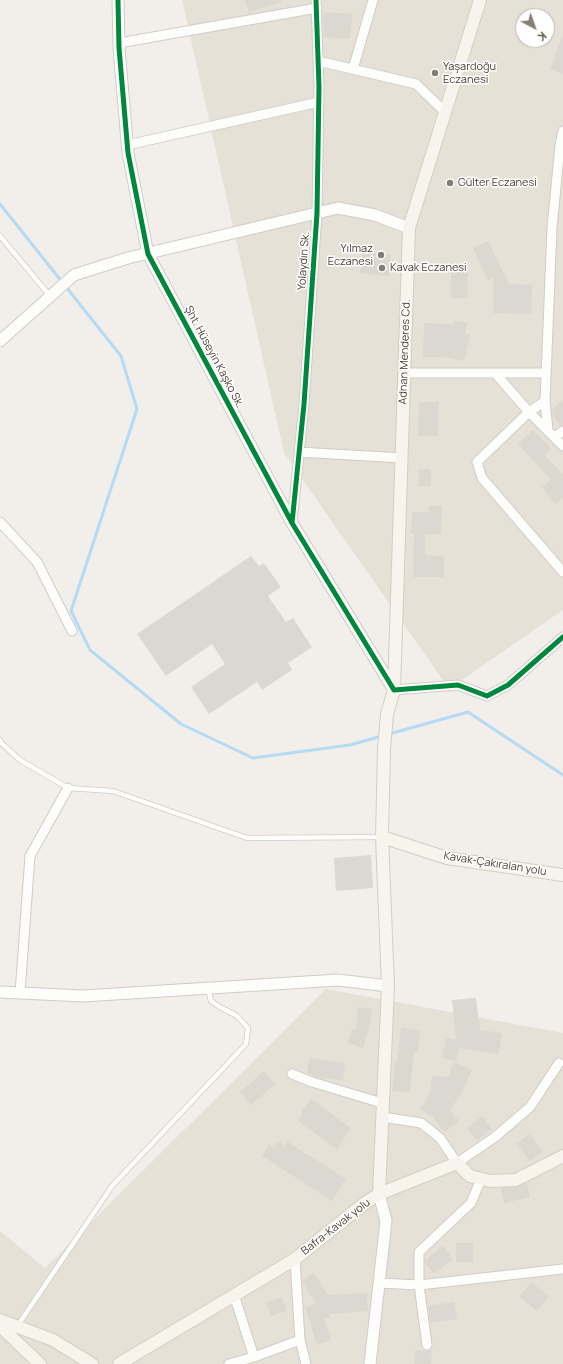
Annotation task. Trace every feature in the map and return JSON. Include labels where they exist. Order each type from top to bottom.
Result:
[{"type":"main road","name":"Adnan Menderes Cd.","points":[[379,1194],[388,986],[382,837],[384,749],[387,714],[394,690],[409,228],[480,0]]},
{"type":"main road","name":"Kavak-Çakıralan yolu","points":[[382,837],[447,858],[563,875]]},
{"type":"main road","points":[[456,1163],[470,1176],[490,1181],[516,1180],[563,1156]]},
{"type":"main road","name":"Bafra-Kavak yolu","points":[[118,1364],[295,1259],[365,1203],[379,1194],[456,1163]]},
{"type":"main road","points":[[0,1320],[54,1340],[92,1364]]},
{"type":"main road","points":[[0,1326],[33,1362]]},
{"type":"street","name":"Şht. Hüseyin Kaşko Sk.","points":[[118,0],[119,43],[127,145],[148,254],[292,523],[394,690]]},
{"type":"street","points":[[353,69],[373,0]]},
{"type":"street","points":[[119,43],[317,4]]},
{"type":"street","name":"Yolaydın Sk.","points":[[292,523],[304,404],[317,213],[319,102],[317,4]]},
{"type":"street","points":[[318,61],[416,84],[445,112]]},
{"type":"street","points":[[127,145],[319,102]]},
{"type":"street","points":[[551,433],[545,401],[546,373],[552,228],[563,131]]},
{"type":"street","points":[[0,341],[74,275],[128,258],[338,208],[375,216],[409,228]]},
{"type":"street","points":[[404,373],[546,373]]},
{"type":"street","points":[[495,373],[529,412],[563,446]]},
{"type":"street","points":[[545,401],[529,412],[478,462],[482,478],[563,572]]},
{"type":"street","points":[[551,433],[563,430]]},
{"type":"street","points":[[299,452],[402,458]]},
{"type":"street","points":[[0,522],[37,562],[72,631]]},
{"type":"street","points":[[394,690],[458,685],[487,696],[508,685],[563,636]]},
{"type":"street","points":[[20,993],[30,856],[68,788]]},
{"type":"street","points":[[0,992],[83,996],[338,980],[388,986]]},
{"type":"street","points":[[382,1117],[421,1123],[440,1138],[456,1163],[494,1137],[530,1107],[559,1063]]},
{"type":"street","points":[[292,1074],[312,1082],[382,1104]]},
{"type":"street","points":[[427,1345],[420,1285],[419,1252],[471,1203],[481,1179]]},
{"type":"street","points":[[370,1364],[386,1221],[379,1194]]},
{"type":"street","points":[[295,1259],[300,1340],[306,1364]]},
{"type":"street","points":[[379,1283],[420,1285],[563,1269]]},
{"type":"street","points":[[234,1295],[254,1357]]},
{"type":"street","points":[[229,1364],[254,1357],[300,1340]]},
{"type":"lane","points":[[0,236],[53,293]]},
{"type":"lane","points":[[0,740],[1,743],[20,760],[68,788],[113,791],[247,838],[382,837]]},
{"type":"lane","points":[[17,1327],[112,1186],[246,1044],[248,1028],[237,1016],[211,1001],[208,988]]},
{"type":"shaded area","points":[[182,0],[563,0],[563,610],[449,689],[284,453]]},
{"type":"shaded area","points":[[326,989],[563,1033],[563,1364],[0,1364],[0,1231],[45,1268]]},
{"type":"building","points":[[245,0],[281,0],[281,2],[249,12]]},
{"type":"building","points":[[324,12],[353,14],[350,39],[323,37]]},
{"type":"building","points":[[562,36],[563,37],[563,74],[550,69]]},
{"type":"building","points":[[488,241],[509,284],[532,285],[531,314],[493,313],[494,277],[488,281],[473,248]]},
{"type":"building","points":[[363,251],[391,254],[389,276],[360,273]]},
{"type":"building","points":[[451,271],[468,271],[467,298],[451,298]]},
{"type":"building","points":[[454,321],[467,323],[465,334],[470,334],[464,361],[443,357],[423,357],[424,323],[453,324]]},
{"type":"building","points":[[563,400],[563,425],[561,426],[553,416],[552,410]]},
{"type":"building","points":[[419,402],[439,402],[438,436],[418,436]]},
{"type":"building","points":[[533,430],[551,449],[544,455],[563,474],[563,498],[556,504],[542,487],[551,480],[518,444]]},
{"type":"building","points":[[419,469],[431,469],[431,486],[418,486]]},
{"type":"building","points":[[429,506],[442,506],[441,534],[425,534],[425,555],[444,556],[444,577],[413,577],[414,534],[411,534],[412,512],[429,512]]},
{"type":"building","points":[[251,556],[259,566],[264,563],[281,587],[268,596],[286,622],[293,618],[312,647],[288,663],[292,670],[262,690],[257,682],[209,714],[191,687],[225,664],[212,644],[166,676],[137,634]]},
{"type":"building","points":[[371,855],[373,888],[336,891],[334,858]]},
{"type":"building","points":[[476,998],[480,1030],[502,1033],[499,1054],[459,1048],[456,1061],[442,1058],[446,1038],[456,1040],[452,1000]]},
{"type":"building","points":[[358,1007],[372,1009],[369,1029],[363,1048],[348,1043],[352,1029],[356,1030]]},
{"type":"building","points":[[401,1028],[420,1030],[418,1052],[414,1052],[410,1092],[392,1091]]},
{"type":"building","points":[[309,1058],[345,1063],[343,1081],[325,1078],[325,1080],[307,1073]]},
{"type":"building","points":[[454,1062],[472,1070],[461,1094],[450,1110],[459,1121],[445,1132],[432,1116],[420,1110],[430,1092],[432,1076],[448,1077]]},
{"type":"building","points":[[264,1071],[275,1084],[251,1105],[240,1092]]},
{"type":"building","points":[[311,1099],[351,1128],[337,1149],[298,1121],[302,1115],[300,1114]]},
{"type":"building","points":[[482,1116],[492,1129],[477,1140],[467,1128]]},
{"type":"building","points":[[529,1134],[543,1151],[530,1161],[516,1144]]},
{"type":"building","points":[[278,1141],[285,1146],[288,1142],[346,1179],[332,1201],[262,1156],[269,1144],[274,1148]]},
{"type":"building","points":[[527,1183],[530,1197],[504,1203],[501,1188],[517,1187]]},
{"type":"building","points":[[456,1243],[473,1243],[473,1262],[456,1262]]},
{"type":"building","points":[[443,1246],[453,1259],[434,1274],[425,1263],[425,1260]]},
{"type":"building","points":[[314,1273],[328,1295],[367,1293],[368,1311],[329,1314],[330,1317],[324,1319],[331,1340],[317,1345],[305,1307],[316,1304],[302,1281]]},
{"type":"building","points":[[531,1282],[549,1296],[537,1311],[519,1297]]},
{"type":"building","points":[[282,1297],[287,1311],[271,1316],[266,1303]]},
{"type":"building","points":[[454,1302],[457,1319],[430,1323],[428,1306]]},
{"type":"building","points":[[415,1350],[432,1351],[431,1364],[414,1364]]},
{"type":"waterway","points":[[0,204],[121,356],[137,409],[71,611],[90,650],[181,724],[253,758],[350,745],[382,736]]},
{"type":"waterway","points":[[389,734],[468,712],[563,775]]},
{"type":"cycle path","points":[[118,0],[119,48],[128,153],[148,254],[292,523],[394,690],[458,685],[487,696],[508,685],[563,637]]},
{"type":"cycle path","points":[[292,523],[304,404],[317,213],[319,87],[316,0]]},
{"type":"place","name":"Yaşardoğu Eczanesi","points":[[435,73]]},
{"type":"place","name":"Gülter Eczanesi","points":[[450,183]]},
{"type":"place","name":"Yılmaz Eczanesi","points":[[381,255]]},
{"type":"place","name":"Kavak Eczanesi","points":[[382,268]]}]
